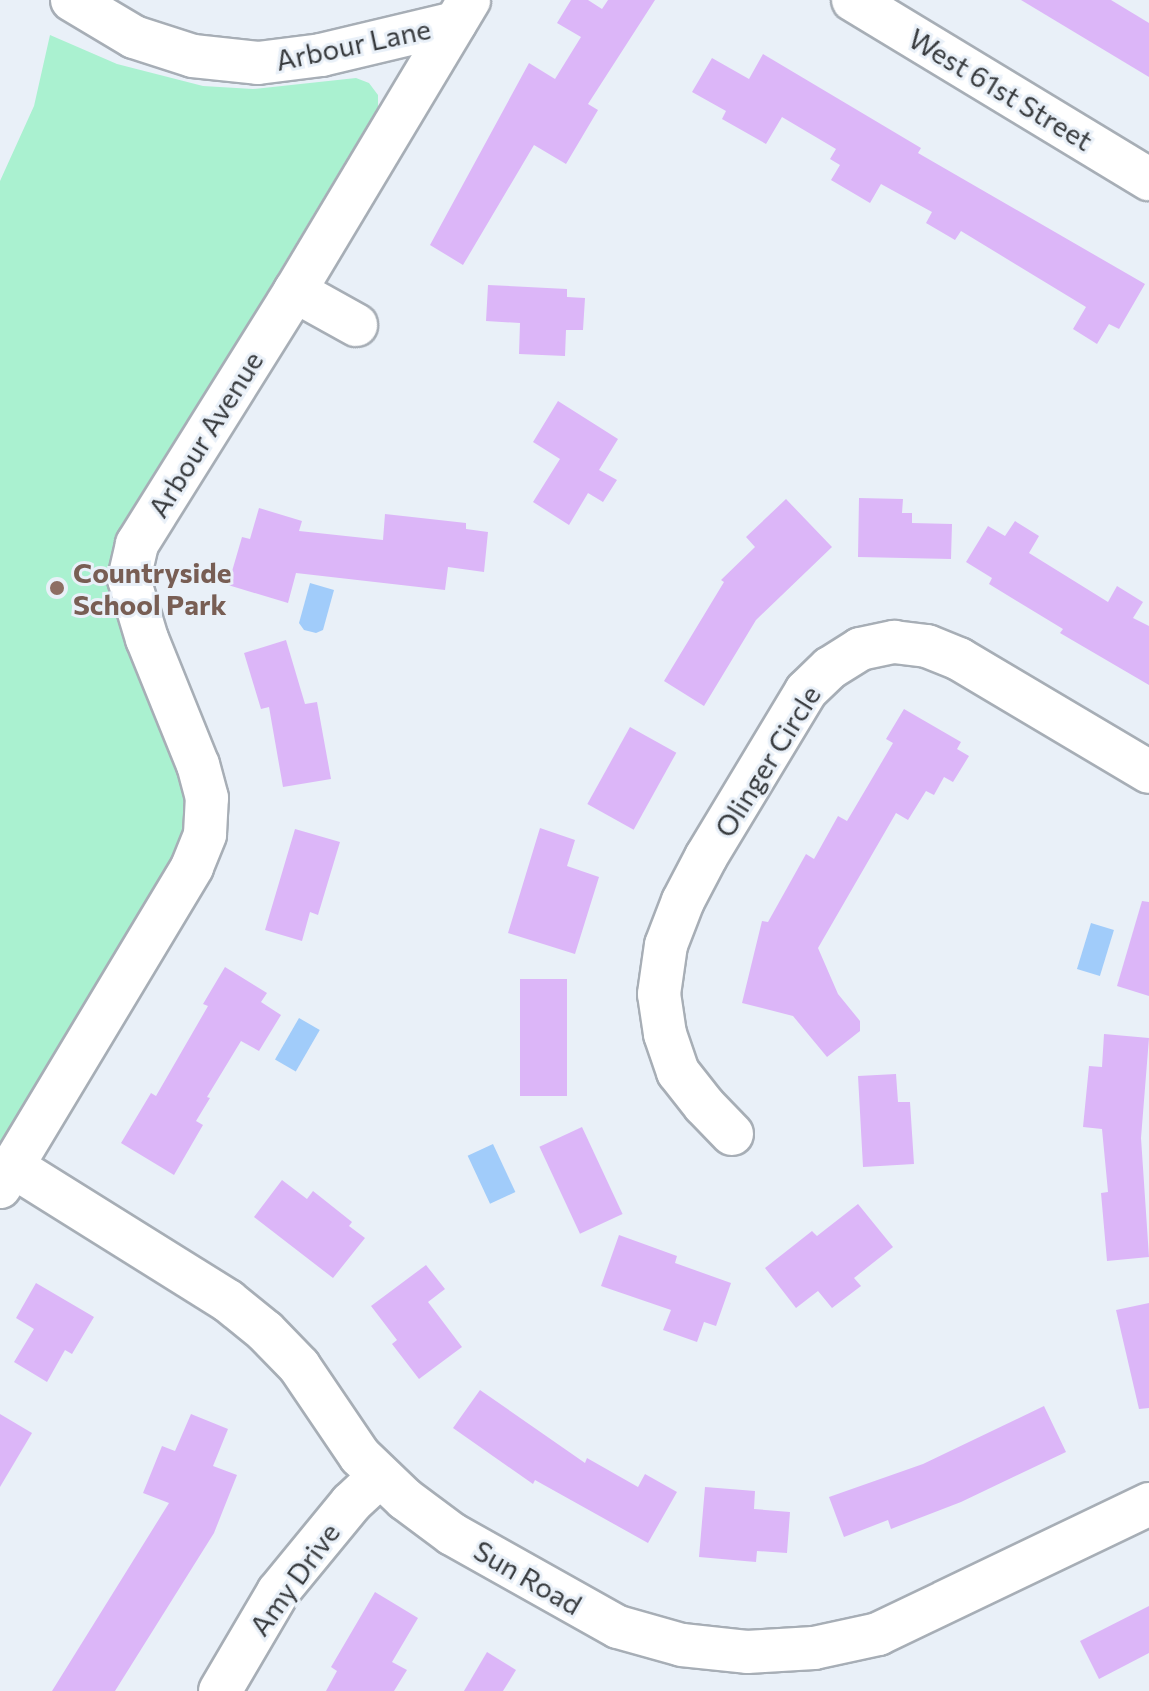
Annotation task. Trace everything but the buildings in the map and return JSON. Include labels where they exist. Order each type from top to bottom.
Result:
[{"type":"street","name":"Arbour Lane","points":[[72,0],[134,37],[193,56],[258,63],[321,55],[462,11]]},
{"type":"street","name":"West 61st Street","points":[[853,0],[1149,179]]},
{"type":"street","name":"Arbour Avenue","points":[[6,1177],[192,867],[205,834],[207,798],[198,765],[147,639],[129,579],[137,544],[295,291],[462,11]]},
{"type":"street","points":[[295,291],[356,325]]},
{"type":"street","name":"Olinger Circle","points":[[732,1134],[678,1072],[665,1034],[659,994],[666,945],[683,901],[706,857],[806,691],[830,668],[860,649],[894,642],[927,646],[959,659],[1149,772]]},
{"type":"street","name":"Sun Road","points":[[6,1177],[228,1301],[265,1331],[299,1366],[333,1419],[379,1477],[452,1534],[618,1627],[682,1645],[747,1652],[814,1648],[878,1634],[1149,1504]]},
{"type":"street","name":"Amy Drive","points":[[220,1691],[278,1592],[351,1503],[379,1477]]},
{"type":"green space","name":"Countryside School Park","points":[[50,35],[117,64],[203,86],[253,89],[356,78],[369,83],[378,95],[378,107],[123,532],[113,571],[114,604],[123,636],[184,779],[188,798],[185,838],[0,1149],[0,181],[34,106]]},
{"type":"water","points":[[310,583],[334,590],[323,630],[316,633],[304,630],[299,623]]},
{"type":"water","points":[[1091,923],[1114,930],[1100,976],[1077,969]]},
{"type":"water","points":[[299,1018],[320,1030],[296,1072],[275,1060]]},
{"type":"water","points":[[493,1144],[515,1192],[490,1204],[468,1156]]},
{"type":"place","name":"Countryside School Park","points":[[57,588]]}]
